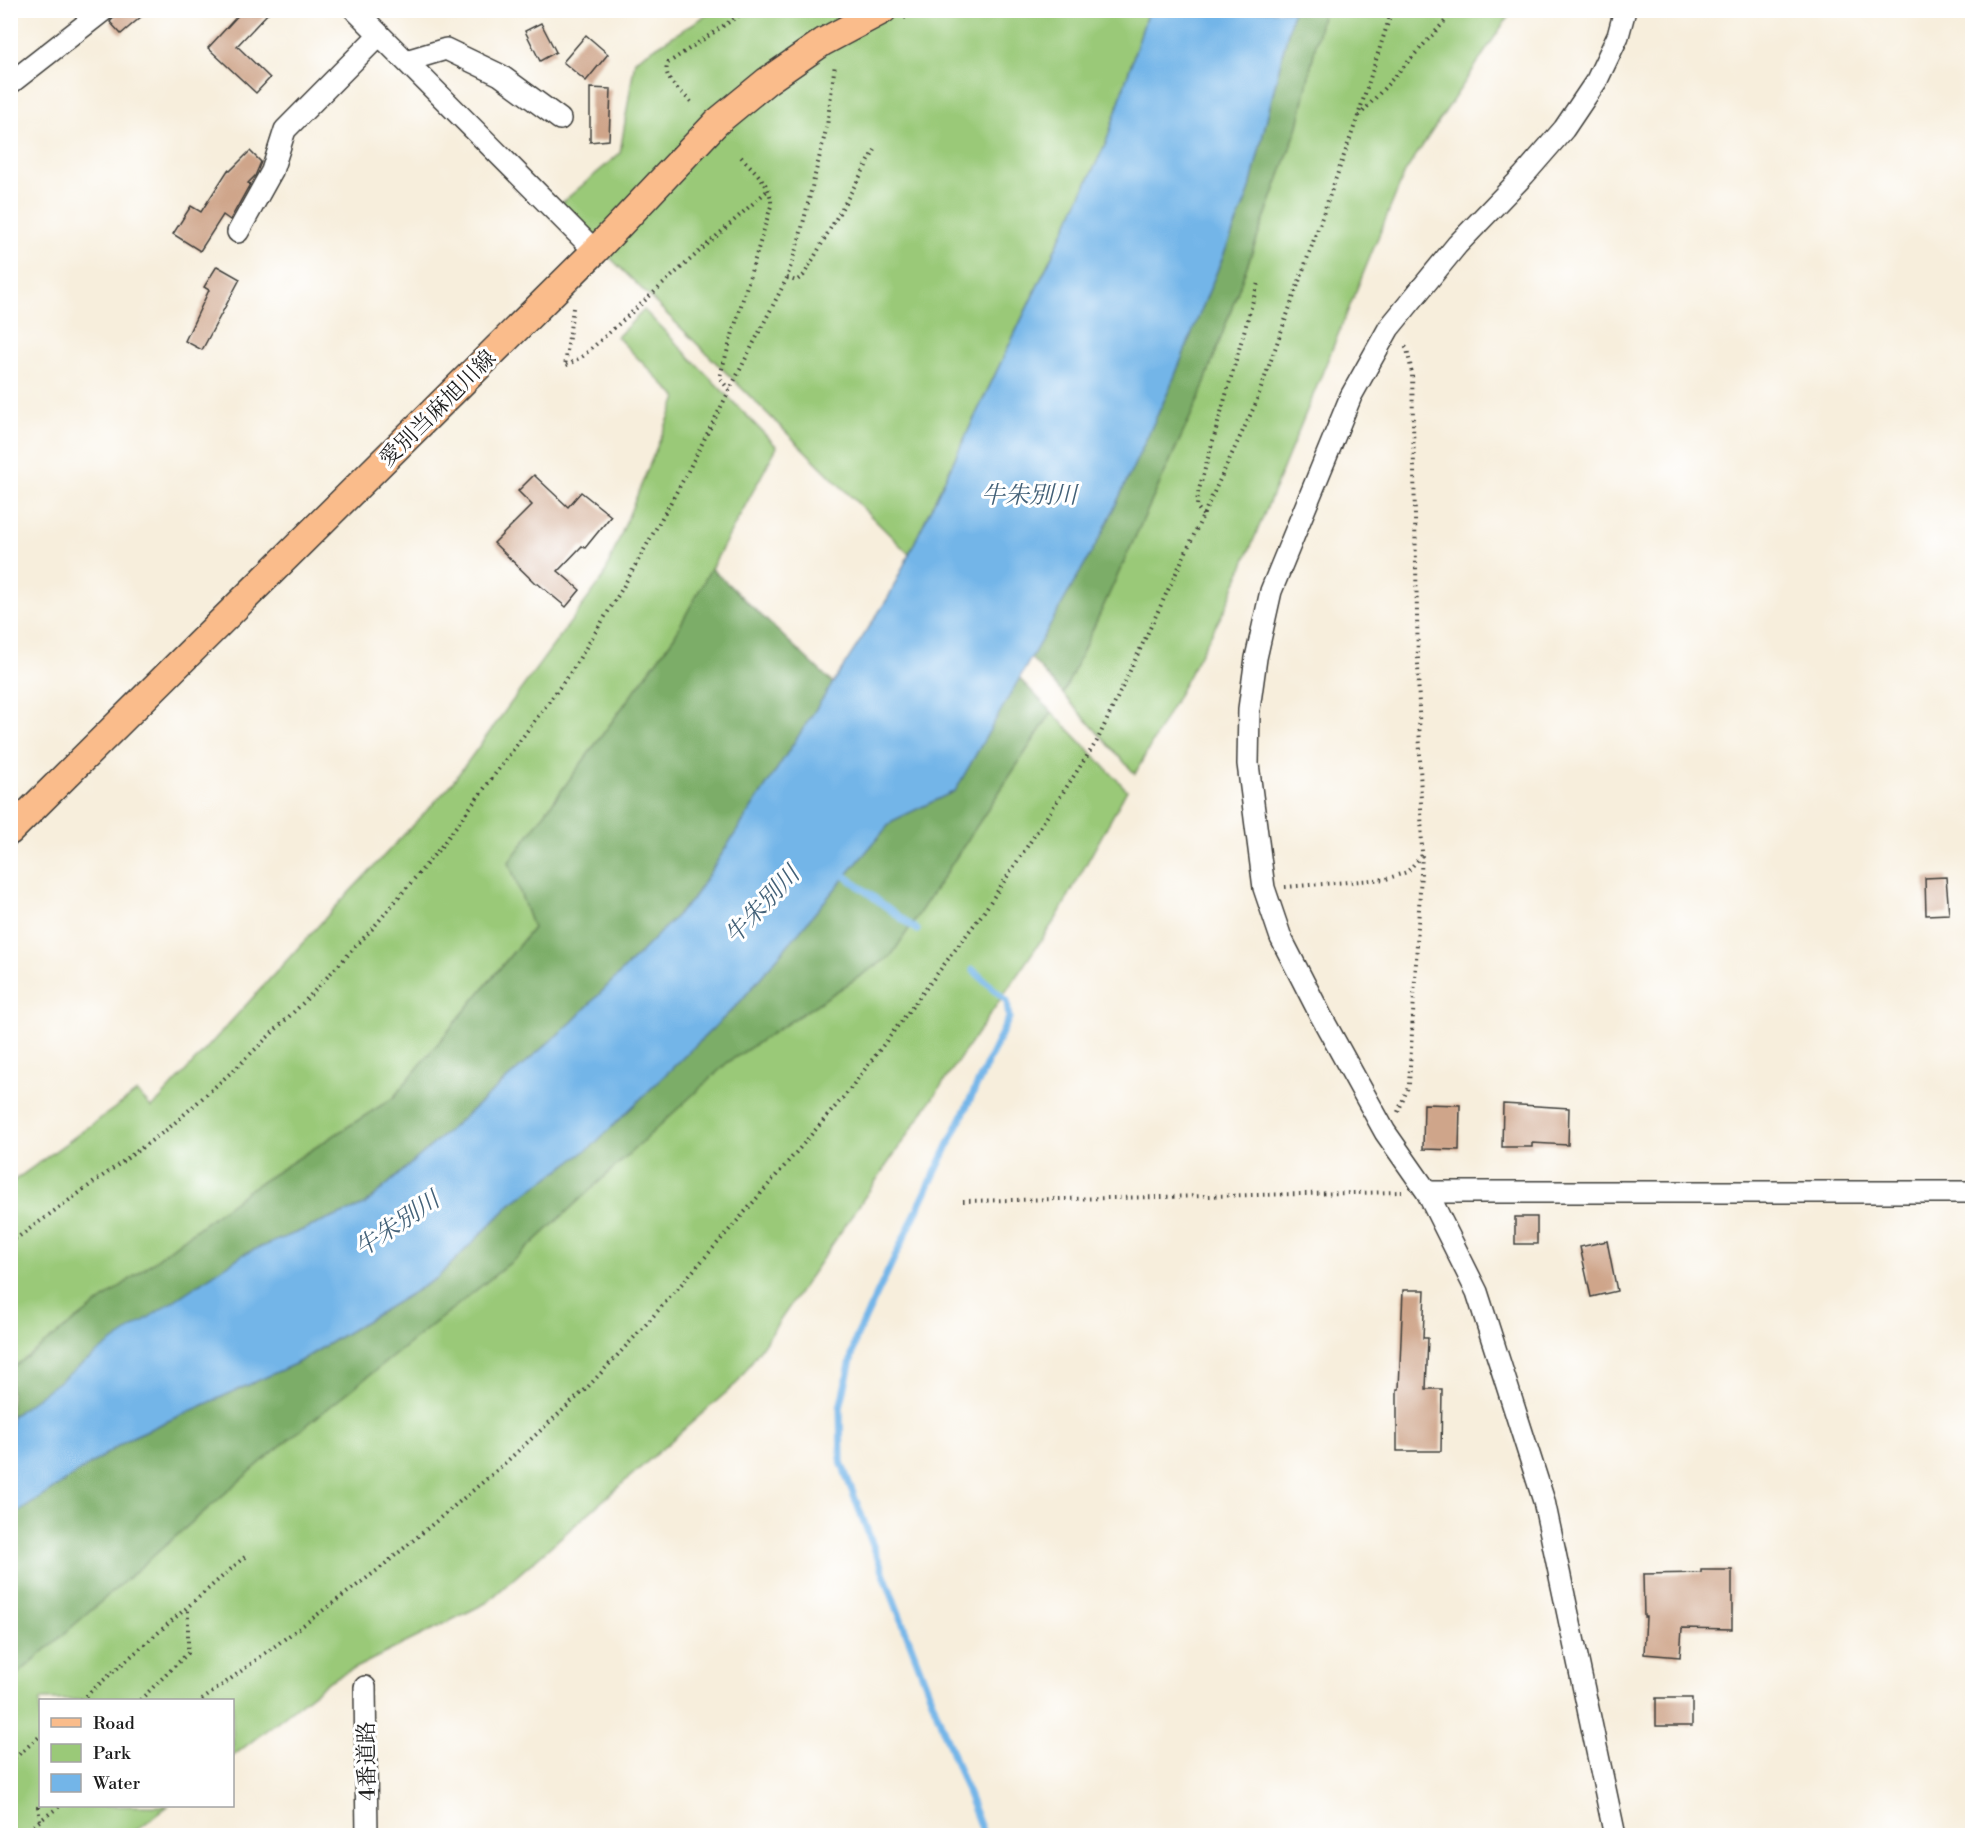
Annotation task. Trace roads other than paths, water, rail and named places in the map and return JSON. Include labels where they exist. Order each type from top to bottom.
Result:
[{"type":"main road","name":"愛別当麻旭川線","points":[[10,831],[595,251],[717,122],[767,81],[823,42],[883,10]]},
{"type":"street","points":[[12,82],[104,10]]},
{"type":"street","points":[[355,10],[595,251]]},
{"type":"street","points":[[1615,1836],[1544,1501],[1477,1292],[1427,1192],[1385,1131],[1281,938],[1264,888],[1248,764],[1249,720],[1256,658],[1271,591],[1352,396],[1389,328],[1457,245],[1524,176],[1564,129],[1597,80],[1618,36],[1625,10]]},
{"type":"street","points":[[238,232],[272,171],[285,130],[379,35]]},
{"type":"street","points":[[406,62],[446,49],[500,75],[560,119]]},
{"type":"street","points":[[1427,1192],[1972,1192]]},
{"type":"street","name":"4番道路","points":[[365,1687],[367,1836]]},
{"type":"water","name":"牛朱別川","points":[[1148,11],[1293,11],[1249,192],[1169,390],[1103,532],[955,791],[892,821],[739,1003],[591,1147],[512,1203],[437,1278],[295,1364],[130,1438],[11,1517],[11,1417],[112,1342],[244,1254],[364,1205],[572,1022],[692,900],[888,598],[1106,143]]},
{"type":"waterway","points":[[840,872],[917,930]]},
{"type":"waterway","points":[[973,970],[1007,1001],[1009,1018],[856,1338],[840,1408],[841,1462],[984,1836]]}]
